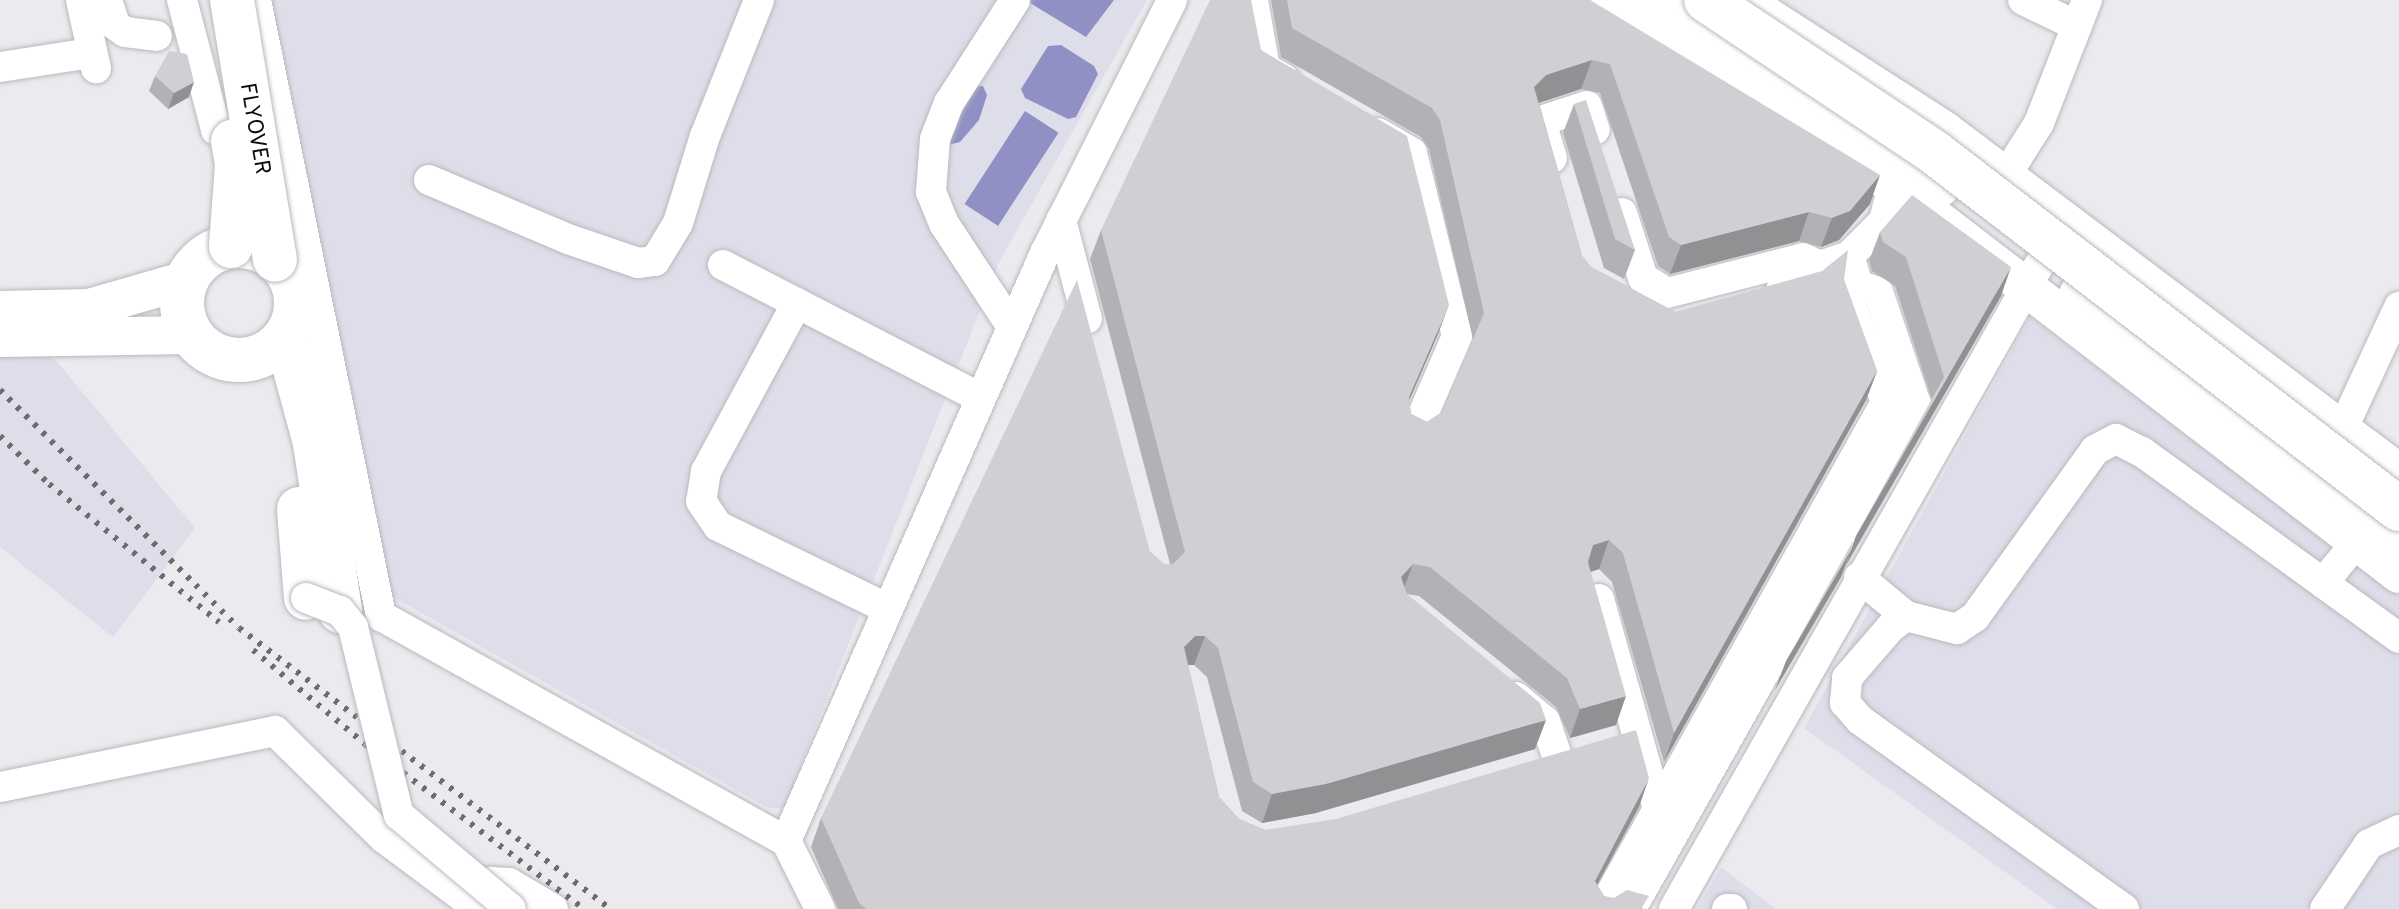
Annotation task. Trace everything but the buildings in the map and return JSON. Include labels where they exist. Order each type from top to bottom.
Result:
[{"type":"highway","name":"FLYOVER","points":[[205,0],[237,164],[231,246]]},
{"type":"highway","name":"FLYOVER","points":[[232,0],[275,259],[294,285],[296,311],[276,345]]},
{"type":"highway","points":[[1656,0],[1939,185],[2399,539]]},
{"type":"highway","points":[[1706,0],[1935,153],[2399,509]]},
{"type":"highway","points":[[275,259],[258,248],[231,246],[204,257],[186,280],[182,308],[191,335],[212,354],[239,361],[276,345],[291,449],[323,605]]},
{"type":"main road","points":[[1609,0],[1893,185],[2399,574]]},
{"type":"main road","points":[[1754,3],[1945,131],[2399,473]]},
{"type":"main road","points":[[0,310],[89,308],[186,280]]},
{"type":"main road","points":[[0,338],[191,335]]},
{"type":"street","points":[[0,67],[94,60],[81,0]]},
{"type":"street","points":[[107,0],[115,25],[125,32],[157,36]]},
{"type":"street","points":[[182,0],[216,130],[287,151]]},
{"type":"street","points":[[256,0],[381,616],[786,841],[820,909]]},
{"type":"street","points":[[429,180],[568,239],[638,263],[655,261],[678,223],[705,136],[759,0]]},
{"type":"street","points":[[1012,327],[944,224],[931,192],[935,139],[949,103],[1015,0]]},
{"type":"street","points":[[786,841],[1061,220],[1172,0]]},
{"type":"street","points":[[1253,0],[1265,68],[1305,91]]},
{"type":"street","points":[[2005,177],[2039,123],[2082,13],[2023,0]]},
{"type":"street","points":[[1563,193],[1541,121],[1587,106],[1606,163]]},
{"type":"street","points":[[1358,122],[1412,153],[1457,336],[1415,433]]},
{"type":"street","points":[[1627,302],[1666,323],[1807,283],[1820,266],[1849,256],[1884,221],[1893,185]]},
{"type":"street","points":[[1615,192],[1643,278],[1667,293],[1803,258],[1820,266]]},
{"type":"street","points":[[1061,220],[1093,343]]},
{"type":"street","points":[[1681,907],[1859,577],[2064,221]]},
{"type":"street","points":[[1602,909],[1669,819],[1916,404],[1878,292],[1858,285],[1849,256]]},
{"type":"street","points":[[723,265],[981,398]]},
{"type":"street","points":[[797,303],[706,471],[701,501],[718,526],[888,609]]},
{"type":"street","points":[[2342,430],[2399,307]]},
{"type":"street","points":[[1859,577],[1906,616],[1957,629],[1975,617],[2095,450],[2116,439],[2142,452],[2399,638]]},
{"type":"street","points":[[2323,583],[2356,543]]},
{"type":"street","points":[[1585,754],[1595,587]]},
{"type":"street","points":[[323,605],[353,627],[364,658],[399,815],[511,909]]},
{"type":"street","points":[[1906,616],[1857,662],[1843,690],[1845,703],[1860,720],[2124,909]]},
{"type":"street","points":[[1488,675],[1669,819]]},
{"type":"street","points":[[0,787],[275,731],[384,838],[473,905],[491,882],[509,883],[553,909]]},
{"type":"street","points":[[1631,909],[1669,819]]},
{"type":"street","points":[[2325,909],[2369,844],[2399,830]]},
{"type":"shaded area","points":[[265,0],[1147,0],[999,262],[784,808],[768,808],[384,592],[299,135]]},
{"type":"shaded area","points":[[0,293],[195,528],[113,637],[0,547]]},
{"type":"shaded area","points":[[2030,317],[2399,597],[2399,909],[2057,909],[1804,728]]},
{"type":"shaded area","points":[[1721,867],[1776,909],[1697,909]]},
{"type":"water","points":[[1025,0],[1114,0],[1086,37]]},
{"type":"water","points":[[1061,45],[1094,66],[1098,74],[1076,117],[1068,119],[1025,98],[1021,89],[1048,46]]},
{"type":"water","points":[[971,86],[983,86],[987,95],[979,120],[960,142],[948,145]]},
{"type":"water","points":[[1025,111],[1059,133],[998,226],[965,204]]},
{"type":"railway","points":[[0,390],[239,628],[611,909]]},
{"type":"railway","points":[[0,436],[49,484],[219,622]]},
{"type":"railway","points":[[253,650],[365,744],[584,909]]}]
